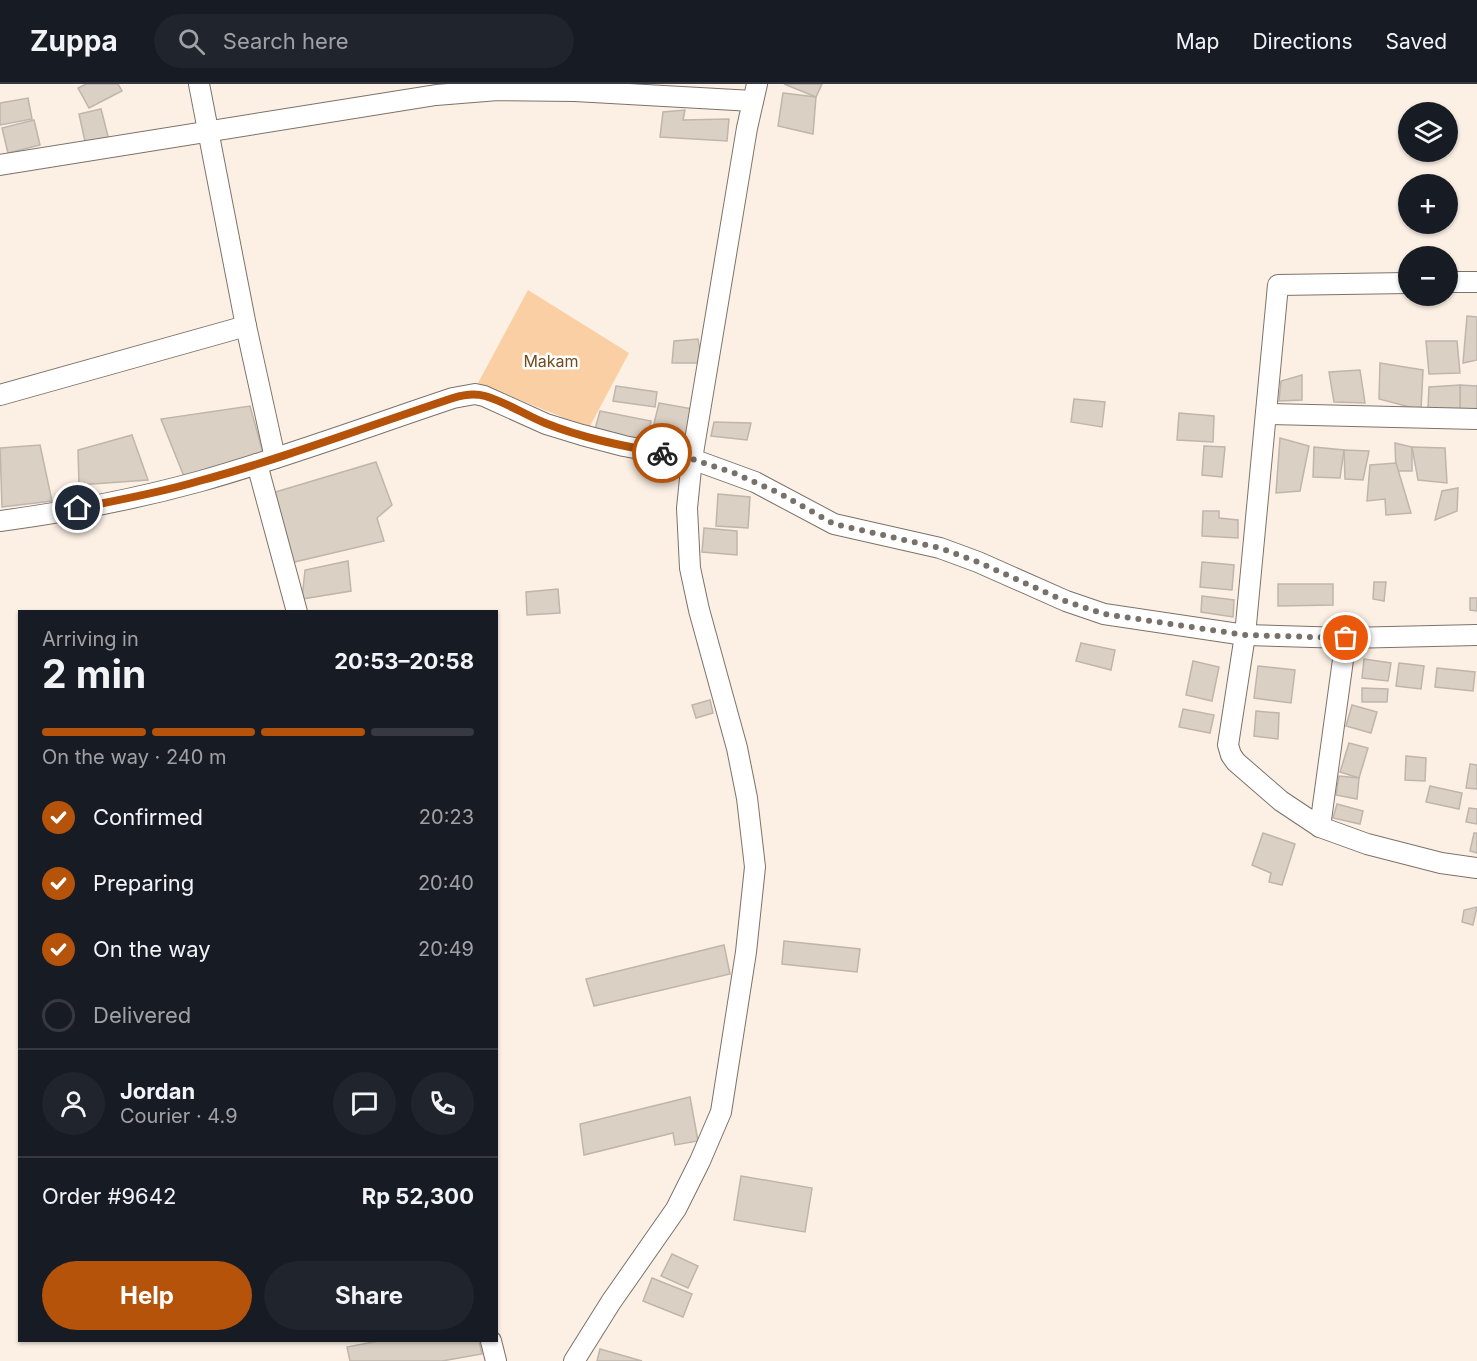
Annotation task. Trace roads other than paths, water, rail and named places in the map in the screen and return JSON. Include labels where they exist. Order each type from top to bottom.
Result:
[{"type":"street","points":[[199,84],[246,326],[266,461],[297,610]]},
{"type":"street","points":[[0,165],[436,94],[498,90],[755,93],[692,459],[687,508],[690,568],[699,610],[737,748],[747,798],[755,867],[746,952],[721,1112],[676,1209],[611,1302],[574,1361]]},
{"type":"street","points":[[1458,282],[1477,282]]},
{"type":"street","points":[[1398,283],[1278,285],[1245,635],[1228,745],[1236,762],[1281,801],[1320,827],[1367,844],[1441,863],[1477,868]]},
{"type":"street","points":[[0,394],[246,326]]},
{"type":"street","points":[[0,521],[33,517],[146,495],[266,461],[453,398],[475,394],[495,400],[546,424],[582,435],[692,459],[755,482],[834,524],[940,548],[978,562],[1065,601],[1104,614],[1245,635],[1346,638],[1477,636]]},
{"type":"street","points":[[1266,414],[1477,419]]},
{"type":"street","points":[[1320,827],[1346,638]]},
{"type":"street","points":[[491,1342],[496,1361]]},
{"type":"park label","name":"Makam","points":[[551,361]]}]
